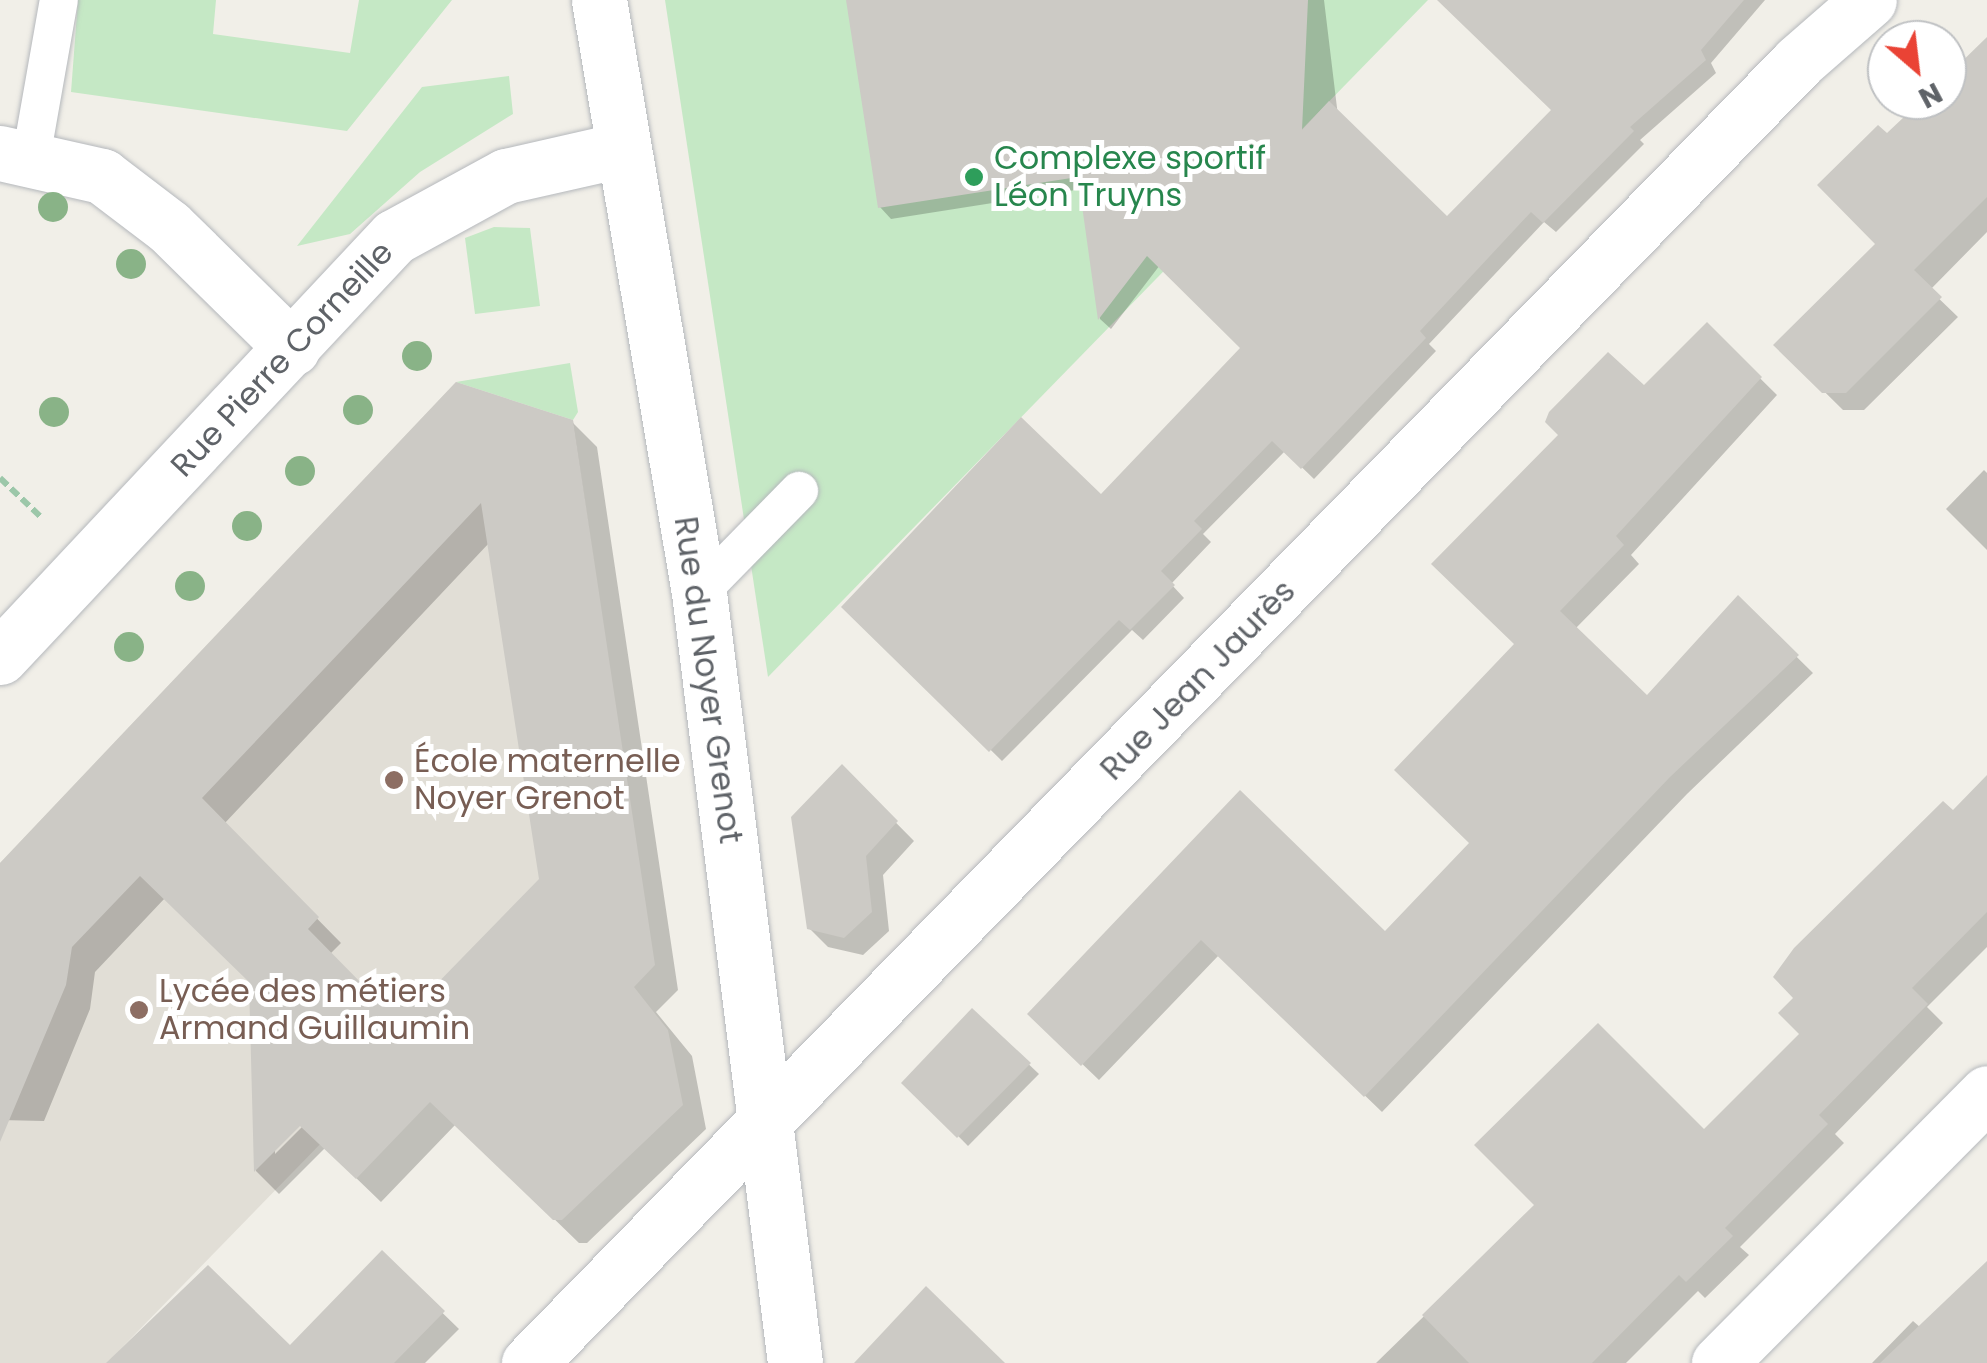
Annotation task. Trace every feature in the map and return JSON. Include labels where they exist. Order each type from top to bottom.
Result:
[{"type":"street","name":"Rue du Noyer Grenot","points":[[598,0],[620,150],[699,592],[796,1363]]},
{"type":"street","name":"Rue Jean Jaurès","points":[[529,1363],[1798,62],[1869,0]]},
{"type":"street","name":"Rue Pierre Corneille","points":[[0,658],[394,237],[433,211],[540,165],[620,150]]},
{"type":"street","points":[[16,156],[102,176],[169,227],[292,348]]},
{"type":"street","points":[[1719,1363],[1987,1093]]},
{"type":"lane","points":[[16,156],[59,0]]},
{"type":"lane","points":[[699,592],[799,491]]},
{"type":"path","points":[[0,478],[49,525]]},
{"type":"shaded area","name":"École maternelle Noyer Grenot","points":[[456,382],[573,420],[632,824],[107,1363],[0,1363],[0,863]]},
{"type":"green space","points":[[78,0],[216,0],[213,34],[350,53],[359,0],[452,0],[347,131],[71,92]]},
{"type":"green space","name":"Complexe sportif Léon Truyns","points":[[665,0],[1428,0],[768,677]]},
{"type":"green space","points":[[509,76],[513,114],[420,172],[350,234],[297,246],[422,87]]},
{"type":"green space","points":[[494,227],[530,228],[540,306],[475,314],[465,238]]},
{"type":"green space","points":[[570,363],[578,412],[573,420],[456,382]]},
{"type":"building","points":[[846,0],[1308,0],[1302,130],[1329,101],[1447,216],[1551,110],[1437,0],[1744,0],[1701,50],[1706,60],[1630,127],[1634,131],[1543,223],[1531,212],[1420,331],[1426,338],[1301,469],[1272,441],[1194,521],[1202,529],[1161,571],[1175,585],[1130,630],[1119,620],[989,752],[841,607],[1021,417],[1101,494],[1240,348],[1147,256],[1098,320],[1078,177],[878,208]]},
{"type":"building","points":[[1987,37],[1987,197],[1914,270],[1942,297],[1846,393],[1822,393],[1773,345],[1875,244],[1817,185],[1878,125],[1887,133],[1901,120],[1967,120],[1967,56]]},
{"type":"building","points":[[1707,322],[1762,377],[1616,536],[1624,545],[1560,611],[1647,695],[1738,595],[1799,655],[1670,777],[1364,1097],[1201,940],[1081,1066],[1027,1014],[1240,790],[1385,931],[1469,843],[1394,770],[1514,644],[1431,564],[1558,435],[1545,422],[1549,412],[1608,352],[1644,385]]},
{"type":"building","points":[[456,382],[573,420],[655,965],[634,987],[668,1030],[683,1105],[562,1220],[553,1220],[430,1102],[356,1179],[300,1126],[254,1172],[249,982],[140,876],[72,947],[66,985],[0,1142],[0,863]],"holes":[[[481,503],[539,879],[423,998],[370,992],[308,929],[319,917],[202,798]]]},
{"type":"building","points":[[842,764],[898,821],[866,856],[872,912],[844,938],[807,929],[791,817]]},
{"type":"building","points":[[1987,775],[1987,912],[1912,988],[1928,1004],[1819,1115],[1828,1124],[1725,1228],[1733,1236],[1686,1282],[1679,1275],[1592,1363],[1469,1363],[1422,1315],[1534,1205],[1474,1145],[1598,1023],[1704,1129],[1799,1034],[1778,1013],[1793,998],[1773,977],[1794,948],[1943,801],[1953,810]]},
{"type":"building","points":[[972,1008],[1031,1063],[957,1138],[901,1083]]},
{"type":"building","points":[[382,1250],[445,1311],[394,1363],[106,1363],[208,1265],[290,1345]]},
{"type":"building","points":[[1987,1261],[1987,1363],[1880,1363]]},
{"type":"building","points":[[926,1286],[1005,1363],[854,1363]]},
{"type":"place","name":"Complexe sportif Léon Truyns","points":[[974,177]]},
{"type":"place","name":"École maternelle Noyer Grenot","points":[[394,780]]},
{"type":"place","name":"Lycée des métiers Armand Guillaumin","points":[[139,1010]]}]
